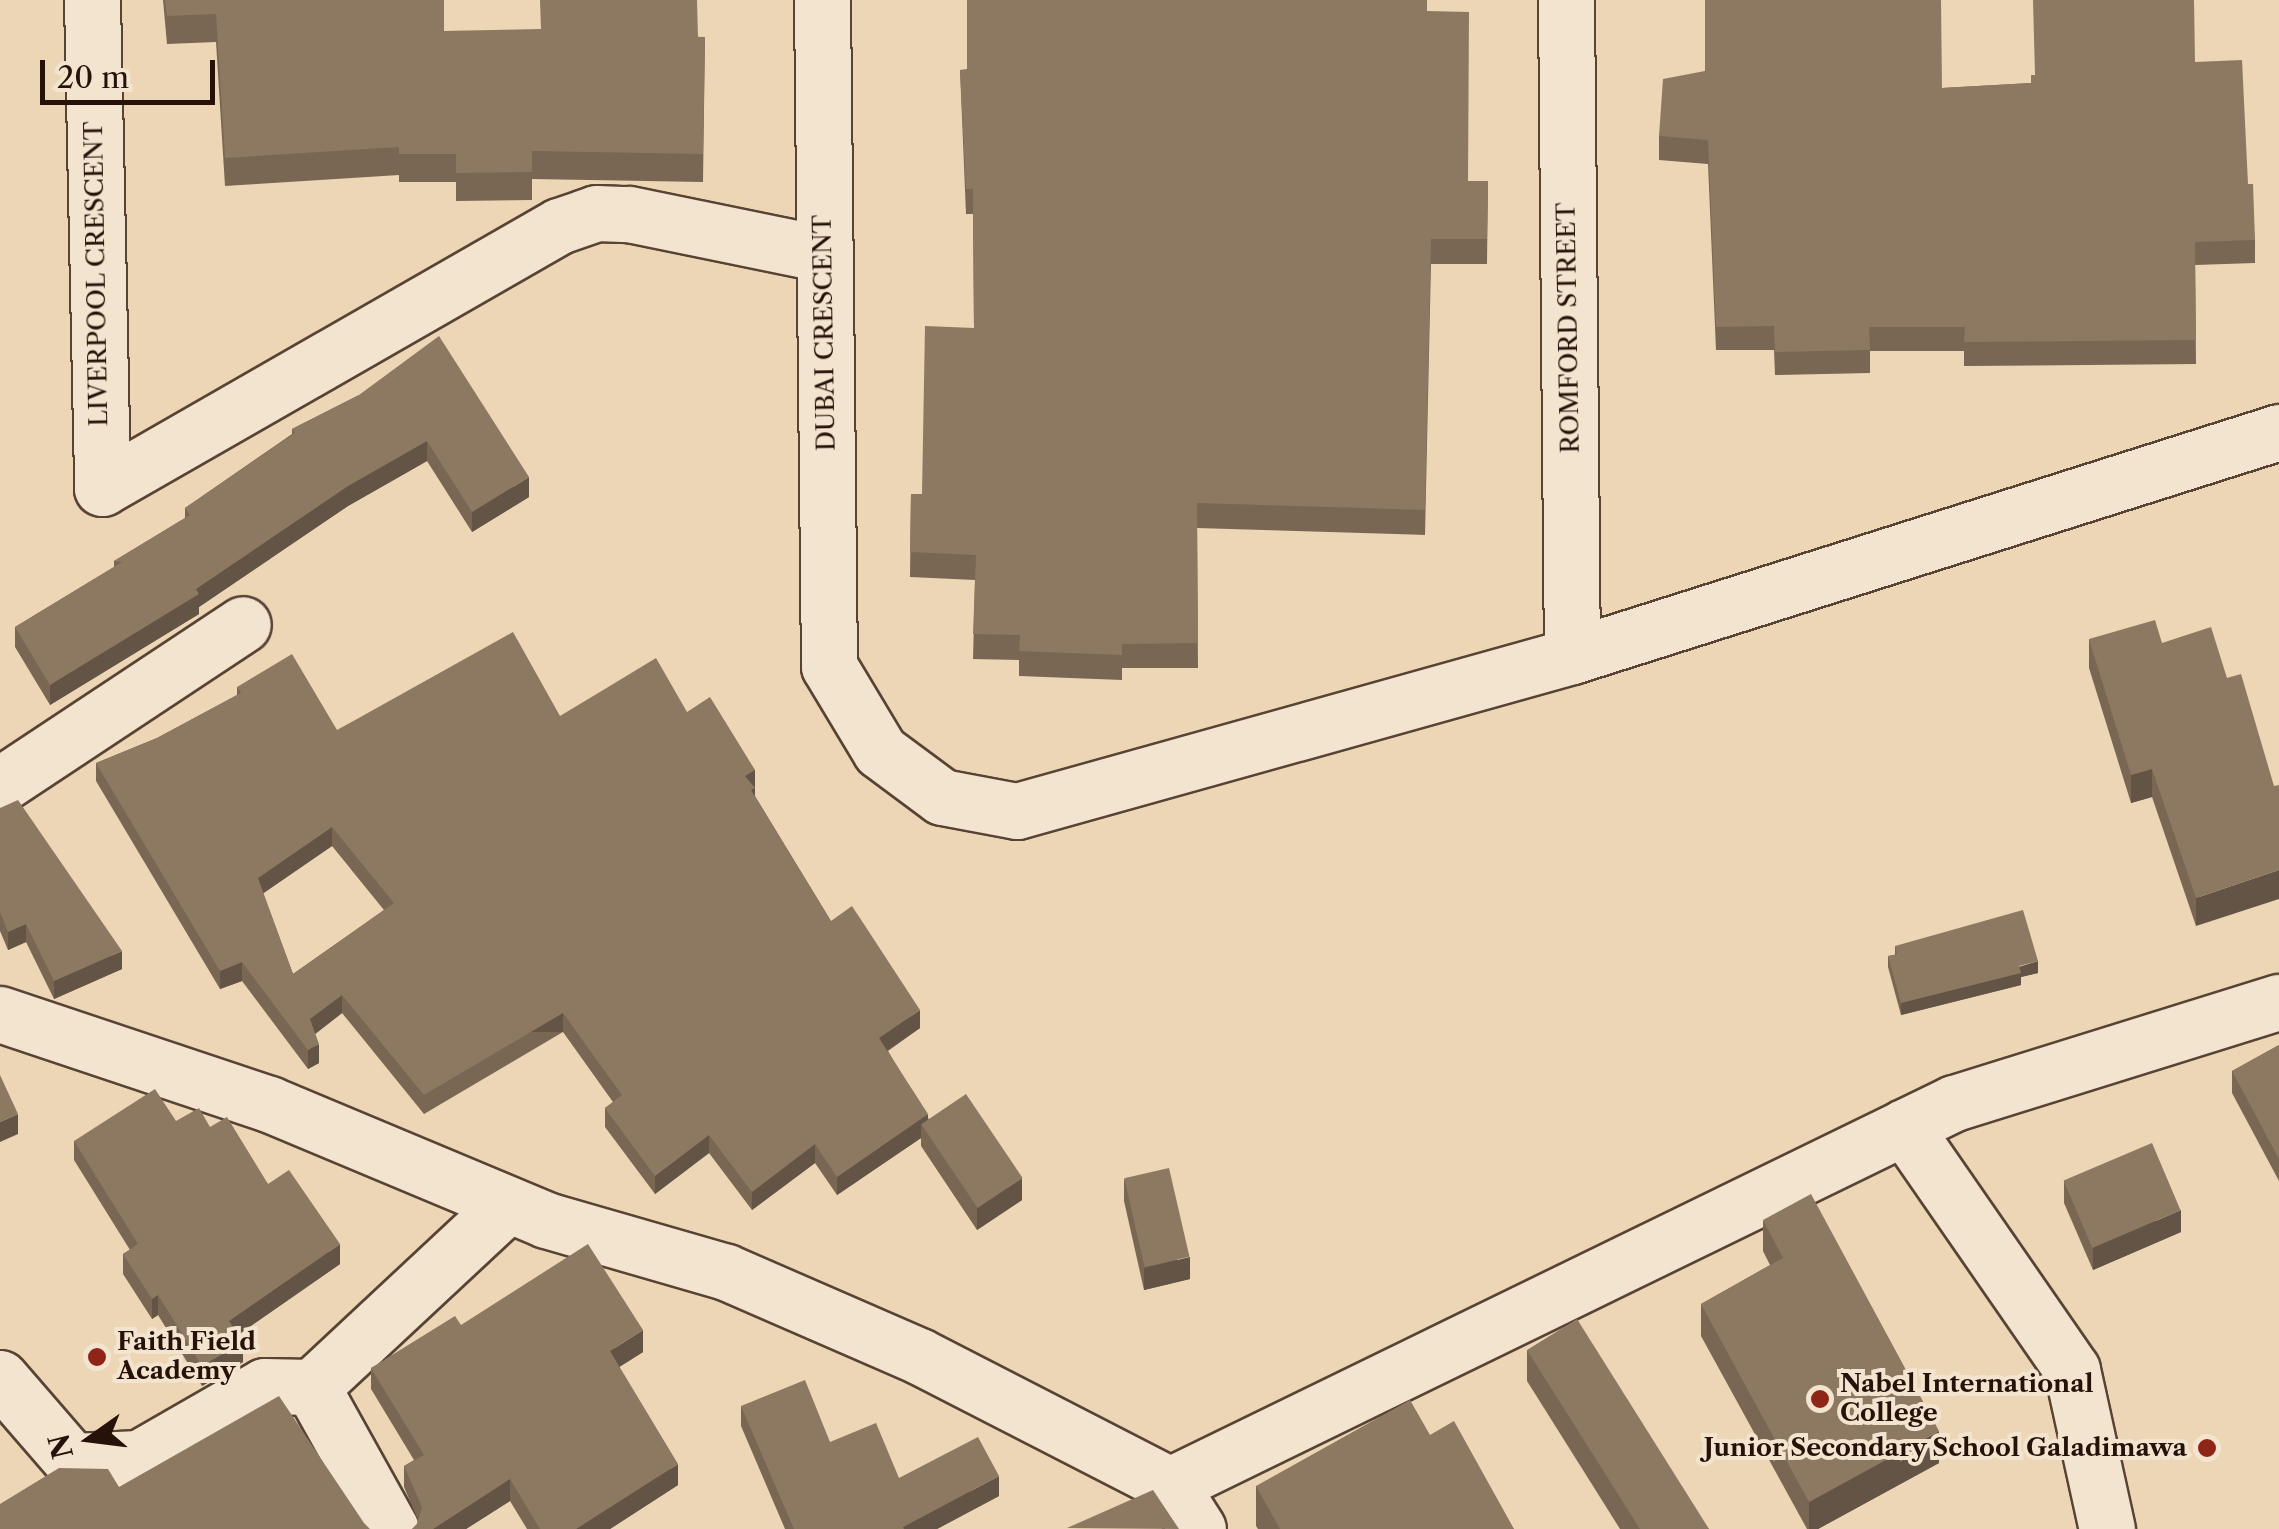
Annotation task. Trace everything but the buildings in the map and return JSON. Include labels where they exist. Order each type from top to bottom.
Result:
[{"type":"street","name":"LIVERPOOL CRESCENT","points":[[92,0],[102,488],[559,226],[596,214],[629,214],[824,254]]},
{"type":"street","name":"DUBAI CRESCENT","points":[[822,0],[829,666],[880,751],[942,797],[1017,811],[1572,656]]},
{"type":"street","name":"ROMFORD STREET","points":[[1566,0],[1572,656]]},
{"type":"street","points":[[1572,656],[2279,432]]},
{"type":"street","points":[[0,785],[243,624]]},
{"type":"street","points":[[0,1014],[269,1104],[546,1220],[744,1280],[920,1356],[1184,1507],[1954,1103],[2279,1002]]},
{"type":"street","points":[[1904,1127],[2072,1370],[2107,1529]]},
{"type":"street","points":[[0,1378],[72,1461],[139,1458],[264,1386],[312,1387],[508,1204]]},
{"type":"street","points":[[312,1387],[390,1529]]},
{"type":"place","name":"Faith Field Academy","points":[[97,1357]]},
{"type":"place","name":"Nabel International College","points":[[1820,1399]]},
{"type":"place","name":"Junior Secondary School Galadimawa","points":[[2207,1448]]}]
